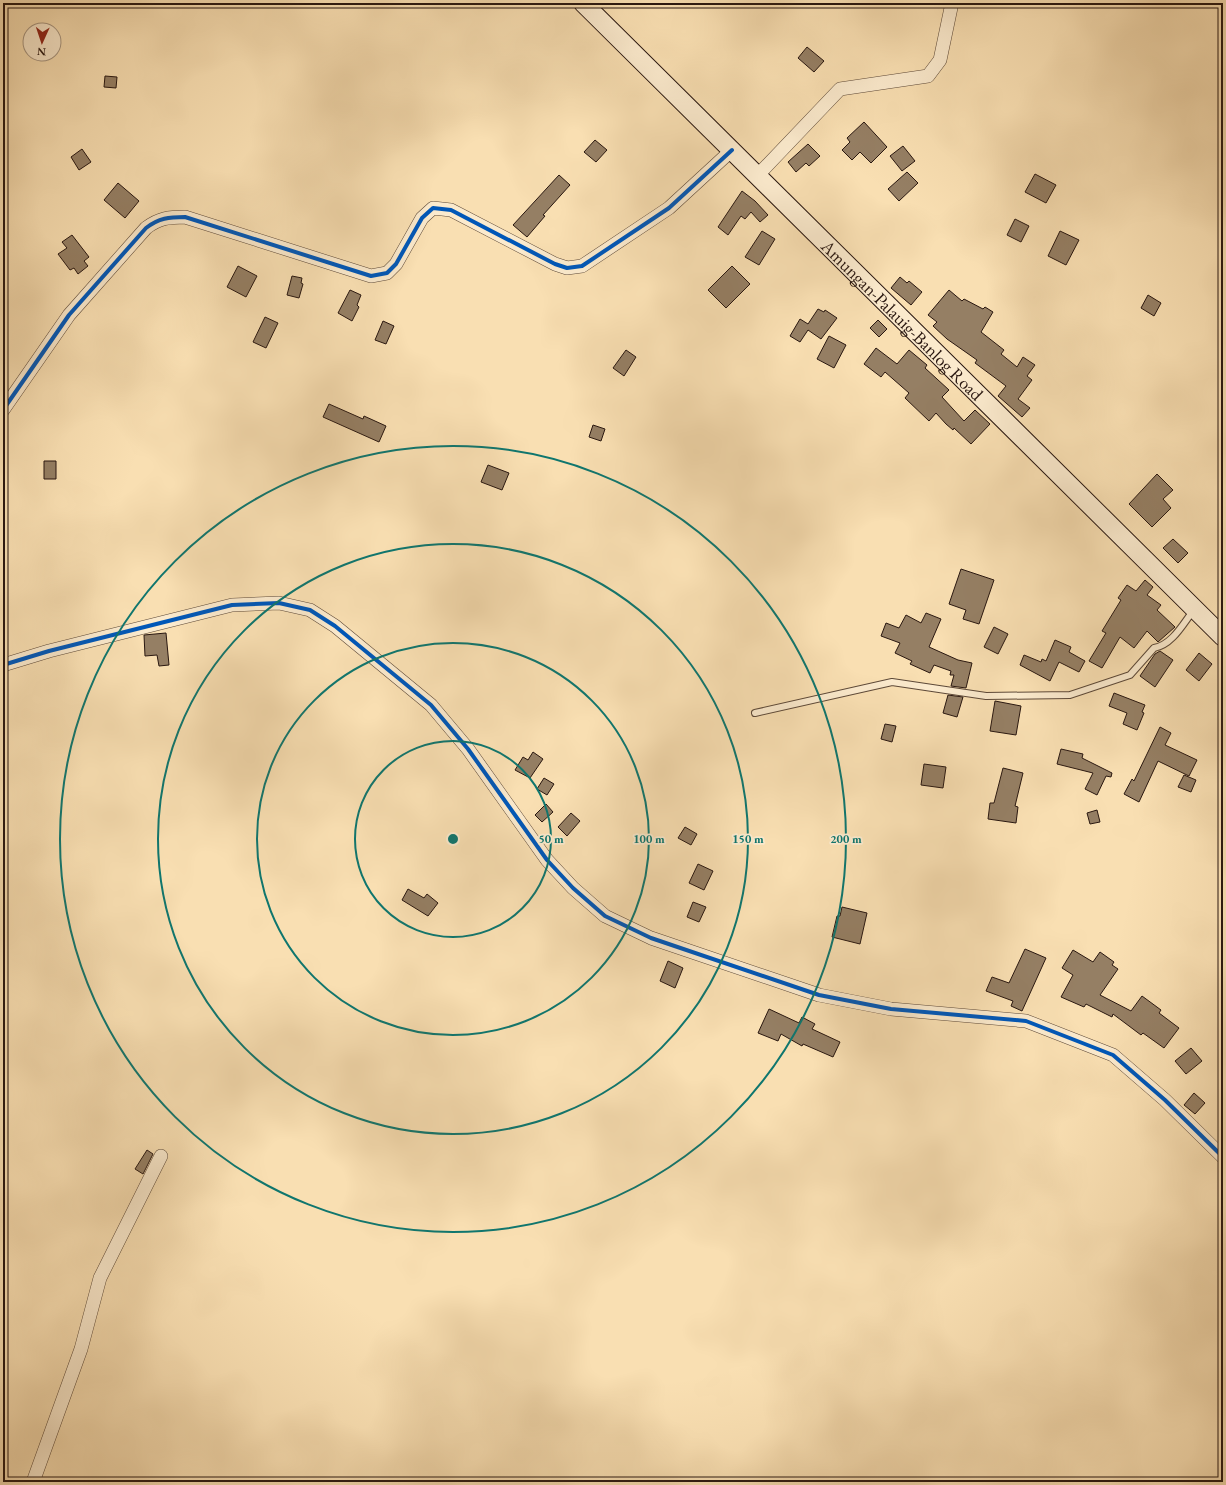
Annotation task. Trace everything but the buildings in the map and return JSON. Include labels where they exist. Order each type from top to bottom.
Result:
[{"type":"main road","name":"Amungan-Palauig-Banlog Road","points":[[583,3],[758,175],[1194,610],[1223,637]]},
{"type":"street","points":[[758,175],[840,89],[928,76],[940,60],[952,3]]},
{"type":"street","points":[[3,410],[69,315],[146,228],[155,221],[169,217],[185,218],[371,276],[387,273],[396,264],[422,218],[434,208],[451,210],[554,264],[567,268],[582,266],[669,208],[732,150]]},
{"type":"street","points":[[3,665],[49,651],[232,605],[279,603],[310,610],[335,626],[431,705],[468,749],[547,860],[573,888],[605,916],[651,938],[819,995],[891,1008],[1026,1021],[1032,1023],[1113,1055],[1165,1100],[1223,1157]]},
{"type":"street","points":[[32,1482],[80,1349],[100,1278],[161,1156]]},
{"type":"lane","points":[[755,713],[892,682],[986,696],[1070,695],[1130,675],[1154,648],[1162,647],[1172,638],[1194,610]]},
{"type":"cycle path","points":[[3,410],[69,315],[146,228],[160,220],[185,217],[371,276],[387,273],[396,264],[422,218],[433,208],[451,210],[555,264],[567,268],[582,266],[669,208],[732,150]]},
{"type":"cycle path","points":[[3,665],[49,651],[232,605],[279,603],[310,610],[335,626],[431,705],[468,749],[547,860],[573,888],[605,916],[651,938],[819,995],[891,1009],[1026,1021],[1113,1055],[1165,1100],[1223,1157]]}]
